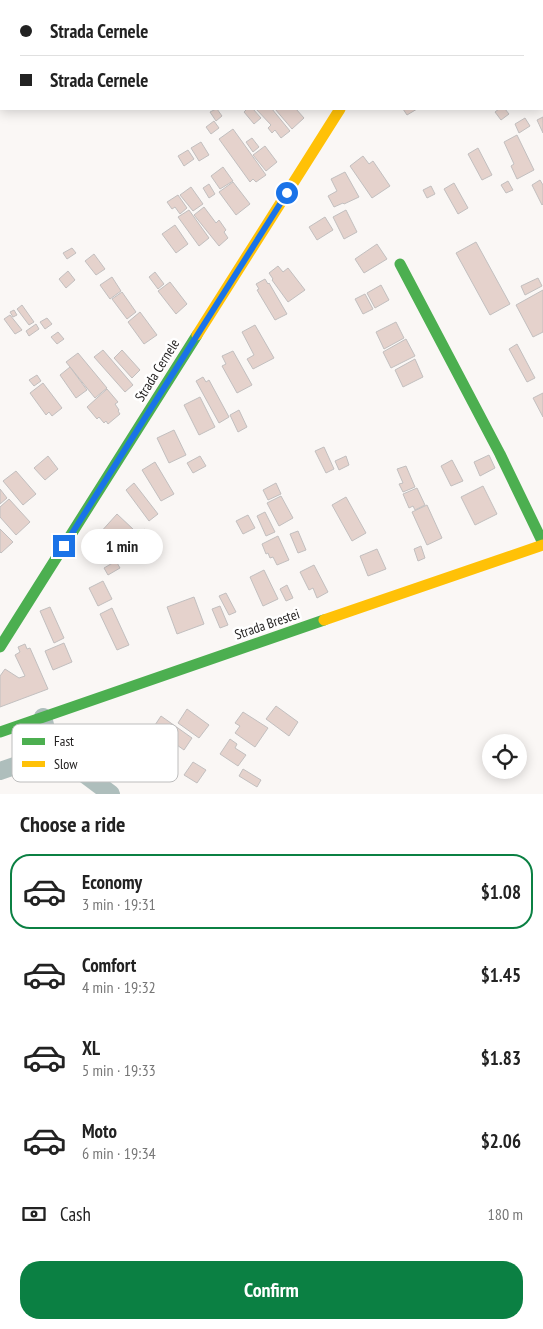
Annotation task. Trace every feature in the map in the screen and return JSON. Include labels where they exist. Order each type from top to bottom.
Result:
[{"type":"street","name":"Strada Cernele","points":[[0,647],[339,110]]},
{"type":"street","points":[[400,264],[500,454],[543,544]]},
{"type":"street","name":"Strada Brestei","points":[[22,724],[543,544]]},
{"type":"street","points":[[42,717],[44,724]]},
{"type":"street","name":"Strada Brestei","points":[[0,732],[12,728]]},
{"type":"street","points":[[0,771],[12,767]]},
{"type":"street","points":[[95,782],[111,794]]},
{"type":"building","points":[[218,110],[222,116],[216,121],[210,112]]},
{"type":"building","points":[[246,110],[254,110],[261,118],[254,124],[244,112]]},
{"type":"building","points":[[257,110],[273,110],[290,131],[281,138],[275,130],[272,133],[268,128],[271,125]]},
{"type":"building","points":[[276,110],[297,110],[304,118],[292,129]]},
{"type":"building","points":[[404,110],[415,110],[407,115]]},
{"type":"building","points":[[506,110],[509,114],[501,120],[495,112]]},
{"type":"building","points":[[543,117],[543,133],[537,120]]},
{"type":"building","points":[[525,118],[530,126],[519,133],[515,124]]},
{"type":"building","points":[[214,121],[219,128],[211,134],[206,127]]},
{"type":"building","points":[[233,129],[266,175],[256,182],[253,179],[250,182],[219,139]]},
{"type":"building","points":[[517,135],[534,170],[517,179],[511,166],[514,164],[504,142]]},
{"type":"building","points":[[252,138],[259,147],[253,152],[246,142]]},
{"type":"building","points":[[201,142],[209,155],[199,161],[191,148]]},
{"type":"building","points":[[265,146],[277,162],[266,171],[253,155]]},
{"type":"building","points":[[478,148],[492,175],[482,180],[468,154]]},
{"type":"building","points":[[188,150],[194,159],[184,166],[178,156]]},
{"type":"building","points":[[363,156],[369,164],[373,161],[390,186],[372,198],[350,166]]},
{"type":"building","points":[[223,167],[233,181],[220,189],[211,176]]},
{"type":"building","points":[[345,172],[359,197],[334,207],[328,196],[337,191],[331,179]]},
{"type":"building","points":[[540,180],[543,185],[542,205],[532,185]]},
{"type":"building","points":[[508,181],[513,190],[506,193],[501,185]]},
{"type":"building","points":[[233,182],[250,204],[236,215],[219,192]]},
{"type":"building","points":[[454,183],[468,208],[458,214],[444,189]]},
{"type":"building","points":[[209,184],[215,194],[209,198],[203,188]]},
{"type":"building","points":[[431,186],[435,194],[427,198],[423,190]]},
{"type":"building","points":[[191,187],[203,204],[193,211],[180,195]]},
{"type":"building","points":[[178,195],[187,208],[180,214],[175,207],[172,209],[167,202]]},
{"type":"building","points":[[204,207],[216,223],[219,220],[226,230],[224,232],[228,238],[219,246],[194,215]]},
{"type":"building","points":[[189,210],[209,238],[199,246],[178,217]]},
{"type":"building","points":[[346,210],[357,232],[344,239],[333,217]]},
{"type":"building","points":[[325,217],[333,230],[317,240],[309,227]]},
{"type":"building","points":[[175,225],[188,244],[176,253],[162,234]]},
{"type":"building","points":[[476,242],[510,304],[490,315],[456,253]]},
{"type":"building","points":[[377,244],[387,259],[364,273],[355,259]]},
{"type":"building","points":[[72,248],[76,253],[67,259],[63,253]]},
{"type":"building","points":[[94,254],[105,269],[96,275],[85,261]]},
{"type":"building","points":[[278,266],[283,272],[288,268],[305,290],[288,302],[269,273]]},
{"type":"building","points":[[68,271],[75,280],[66,288],[59,279]]},
{"type":"building","points":[[155,272],[164,284],[158,289],[149,277]]},
{"type":"building","points":[[112,277],[121,291],[110,299],[100,285]]},
{"type":"building","points":[[538,278],[542,286],[525,295],[521,286]]},
{"type":"building","points":[[265,279],[287,314],[275,320],[257,290],[259,289],[256,284]]},
{"type":"building","points":[[170,282],[187,304],[176,314],[158,291]]},
{"type":"building","points":[[381,285],[389,300],[375,308],[367,293]]},
{"type":"building","points":[[543,290],[543,332],[533,337],[516,305]]},
{"type":"building","points":[[122,292],[136,312],[127,319],[112,299]]},
{"type":"building","points":[[365,294],[373,309],[363,314],[355,299]]},
{"type":"building","points":[[22,305],[34,322],[29,325],[17,309]]},
{"type":"building","points":[[14,310],[17,315],[13,317],[10,312]]},
{"type":"building","points":[[140,312],[157,335],[144,344],[128,322]]},
{"type":"building","points":[[10,315],[22,330],[15,334],[4,319]]},
{"type":"building","points":[[47,318],[52,324],[45,329],[40,322]]},
{"type":"building","points":[[396,322],[404,338],[384,349],[376,332]]},
{"type":"building","points":[[36,324],[39,329],[29,336],[26,331]]},
{"type":"building","points":[[255,325],[274,358],[253,369],[247,359],[254,355],[242,332]]},
{"type":"building","points":[[58,332],[64,339],[57,344],[51,337]]},
{"type":"building","points":[[406,339],[415,356],[391,368],[383,352]]},
{"type":"building","points":[[517,344],[535,378],[527,382],[509,349]]},
{"type":"building","points":[[103,350],[133,385],[125,392],[94,357]]},
{"type":"building","points":[[122,350],[140,370],[132,378],[114,358]]},
{"type":"building","points":[[233,351],[252,385],[237,393],[222,366],[226,364],[222,356]]},
{"type":"building","points":[[78,353],[107,388],[95,398],[66,362]]},
{"type":"building","points":[[415,359],[423,377],[403,387],[395,370]]},
{"type":"building","points":[[70,367],[87,390],[76,398],[60,375]]},
{"type":"building","points":[[37,375],[41,381],[34,386],[29,380]]},
{"type":"building","points":[[203,377],[206,382],[209,380],[229,417],[219,423],[196,381]]},
{"type":"building","points":[[43,383],[62,408],[52,416],[49,412],[46,415],[30,393]]},
{"type":"building","points":[[107,389],[118,402],[115,404],[120,414],[108,424],[106,421],[104,423],[99,417],[97,419],[87,407]]},
{"type":"building","points":[[543,393],[543,417],[533,398]]},
{"type":"building","points":[[200,397],[215,427],[199,435],[184,405]]},
{"type":"building","points":[[239,410],[247,427],[238,432],[230,415]]},
{"type":"building","points":[[174,430],[186,455],[169,463],[157,438]]},
{"type":"building","points":[[324,447],[334,469],[326,473],[315,451]]},
{"type":"building","points":[[489,455],[495,468],[480,476],[474,462]]},
{"type":"building","points":[[48,456],[58,469],[45,480],[34,468]]},
{"type":"building","points":[[200,456],[206,466],[193,473],[187,463]]},
{"type":"building","points":[[346,456],[349,465],[339,470],[335,461]]},
{"type":"building","points":[[452,460],[463,481],[451,486],[441,466]]},
{"type":"building","points":[[155,462],[174,494],[161,501],[142,470]]},
{"type":"building","points":[[406,466],[415,487],[403,492],[399,484],[403,483],[397,469]]},
{"type":"building","points":[[16,471],[36,494],[23,505],[3,481]]},
{"type":"building","points":[[134,483],[158,514],[149,521],[126,490]]},
{"type":"building","points":[[276,483],[281,494],[268,500],[263,490]]},
{"type":"building","points":[[483,486],[497,514],[475,525],[461,497]]},
{"type":"building","points":[[417,488],[425,505],[415,510],[413,506],[409,508],[403,494]]},
{"type":"building","points":[[0,489],[7,498],[0,504]]},
{"type":"building","points":[[281,496],[293,518],[279,526],[267,503]]},
{"type":"building","points":[[346,497],[366,533],[352,541],[332,505]]},
{"type":"building","points":[[9,499],[30,522],[16,535],[0,517],[0,507]]},
{"type":"building","points":[[427,505],[442,538],[427,545],[412,512]]},
{"type":"building","points":[[265,512],[275,532],[266,536],[257,516]]},
{"type":"building","points":[[117,514],[134,530],[115,549],[99,534]]},
{"type":"building","points":[[248,515],[255,528],[243,534],[236,521]]},
{"type":"building","points":[[0,529],[13,542],[1,553],[0,552]]},
{"type":"building","points":[[145,529],[153,541],[144,547],[137,535]]},
{"type":"building","points":[[298,531],[306,550],[298,553],[290,534]]},
{"type":"building","points":[[278,536],[289,560],[277,565],[273,557],[270,558],[268,553],[266,554],[262,544]]},
{"type":"building","points":[[421,546],[425,558],[418,561],[414,549]]},
{"type":"building","points":[[377,549],[386,569],[368,576],[360,556]]},
{"type":"building","points":[[116,561],[120,568],[108,575],[104,568]]},
{"type":"building","points":[[314,565],[328,592],[317,598],[313,588],[309,590],[300,572]]},
{"type":"building","points":[[264,570],[278,599],[263,606],[250,577]]},
{"type":"building","points":[[103,581],[112,599],[98,606],[89,588]]},
{"type":"building","points":[[287,585],[293,598],[286,601],[280,589]]},
{"type":"building","points":[[226,593],[236,612],[229,615],[219,596]]},
{"type":"building","points":[[194,597],[204,624],[177,634],[167,607]]},
{"type":"building","points":[[220,606],[228,625],[220,628],[212,609]]},
{"type":"building","points":[[50,607],[64,638],[54,643],[40,611]]},
{"type":"building","points":[[112,608],[129,645],[117,650],[100,614]]},
{"type":"building","points":[[64,643],[72,662],[53,670],[45,651]]},
{"type":"building","points":[[25,644],[27,649],[30,648],[48,689],[0,707],[0,676],[5,669],[19,678],[25,676],[15,655],[20,652],[18,647]]},
{"type":"building","points":[[276,706],[298,722],[289,736],[266,719]]},
{"type":"building","points":[[187,709],[209,725],[199,738],[178,723]]},
{"type":"building","points":[[243,712],[268,728],[255,747],[235,733],[240,726],[235,723]]},
{"type":"building","points":[[161,716],[172,724],[156,724]]},
{"type":"building","points":[[178,728],[192,738],[184,750],[178,746]]},
{"type":"building","points":[[230,739],[237,744],[235,748],[246,755],[238,766],[220,754]]},
{"type":"building","points":[[193,762],[206,770],[197,783],[184,775]]},
{"type":"building","points":[[243,769],[261,780],[257,787],[239,776]]},
{"type":"traffic: fast","points":[[400,264],[500,454],[543,543]]},
{"type":"traffic: fast","points":[[0,647],[197,335]]},
{"type":"traffic: fast","points":[[23,724],[324,620]]},
{"type":"traffic: fast","points":[[0,732],[12,728]]},
{"type":"traffic: slow","points":[[197,335],[339,110]]},
{"type":"traffic: slow","points":[[324,620],[543,545]]},
{"type":"route","points":[[64,546],[287,193]]}]
